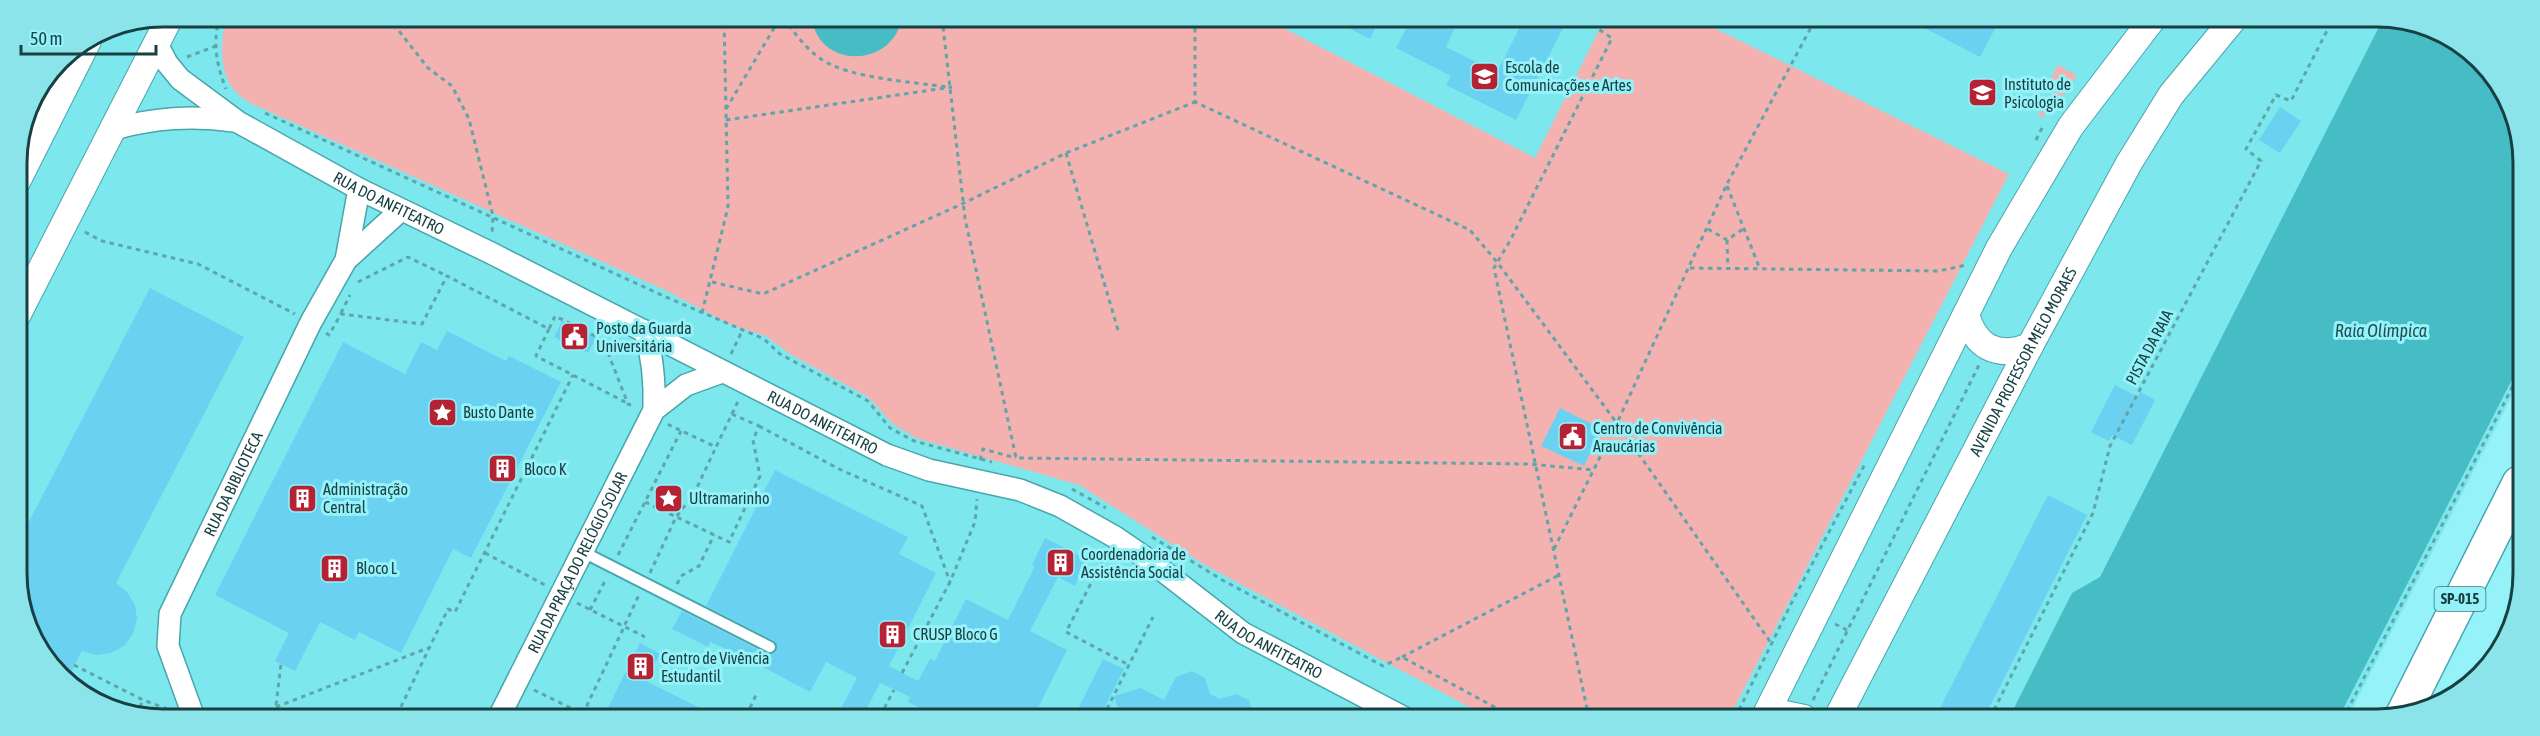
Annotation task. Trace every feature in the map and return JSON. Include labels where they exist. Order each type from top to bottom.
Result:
[{"type":"highway","name":"SP-015","points":[[2408,705],[2513,495]]},
{"type":"street","points":[[27,296],[113,129],[162,52],[168,27]]},
{"type":"street","points":[[1768,709],[1999,248],[2071,126],[2146,27]]},
{"type":"street","name":"AVENIDA PROFESSOR MELO MORAES","points":[[1842,709],[2030,346],[2129,163],[2171,95],[2227,27]]},
{"type":"street","name":"RUA DO ANFITEATRO","points":[[162,52],[180,79],[202,97],[238,122],[359,189],[491,253],[887,455],[929,470],[1020,490],[1060,506],[1115,537],[1150,561],[1243,633],[1388,709]]},
{"type":"street","points":[[27,162],[81,54]]},
{"type":"street","name":"RUA DO ANFITEATRO","points":[[113,129],[150,120],[189,117],[238,122]]},
{"type":"street","name":"RUA DA BIBLIOTECA","points":[[346,260],[359,189]]},
{"type":"street","name":"RUA DA BIBLIOTECA","points":[[182,709],[168,646],[170,614],[311,322],[346,260],[402,210]]},
{"type":"street","points":[[1966,314],[1970,328],[1977,339],[1988,347],[2002,352],[2017,351],[2030,346]]},
{"type":"street","name":"RUA DA PRAÇA DO RELÓGIO SOLAR","points":[[645,331],[652,356],[655,382],[653,413]]},
{"type":"street","name":"RUA DA PRAÇA DO RELÓGIO SOLAR","points":[[503,709],[653,413],[686,385],[722,372]]},
{"type":"lane","points":[[583,552],[770,647]]},
{"type":"path","points":[[217,27],[216,64],[227,90]]},
{"type":"path","points":[[396,27],[428,68],[452,86],[469,118],[493,216],[491,253]]},
{"type":"path","points":[[702,313],[728,207],[724,27]]},
{"type":"path","points":[[726,110],[777,27]]},
{"type":"path","points":[[789,27],[803,45],[823,61],[867,76],[952,87]]},
{"type":"path","points":[[943,27],[952,87],[965,218],[1016,458]]},
{"type":"path","points":[[1195,27],[1195,102]]},
{"type":"path","points":[[1587,709],[1494,268],[1511,239],[1612,38],[1595,27]]},
{"type":"path","points":[[1553,550],[1617,423],[1618,416],[1690,268],[1727,184],[1811,27]]},
{"type":"path","name":"PISTA DA RAIA","points":[[1995,709],[2093,513],[2110,446],[2261,161],[2246,150],[2276,95],[2291,101],[2329,27]]},
{"type":"path","points":[[162,52],[216,46]]},
{"type":"path","points":[[726,120],[952,87]]},
{"type":"path","points":[[711,282],[763,294],[964,203],[1066,153],[1195,102],[1470,230],[1497,262],[1617,423],[1772,643]]},
{"type":"path","points":[[259,110],[702,313],[764,339],[780,354],[868,401],[890,428],[914,441],[981,458],[1002,466]]},
{"type":"path","points":[[1066,153],[1118,330]]},
{"type":"path","points":[[1727,184],[1760,269]]},
{"type":"path","points":[[64,221],[102,241],[198,264],[311,322],[329,335],[359,280],[408,257],[549,329]]},
{"type":"path","points":[[1708,229],[1727,240]]},
{"type":"path","points":[[1727,240],[1743,229]]},
{"type":"path","points":[[1727,240],[1728,270]]},
{"type":"path","points":[[1690,268],[1939,271],[1970,265]]},
{"type":"path","points":[[340,314],[422,324],[447,276]]},
{"type":"path","points":[[628,404],[603,340],[555,316],[536,356],[628,404],[653,413]]},
{"type":"path","points":[[722,372],[742,331]]},
{"type":"path","points":[[1808,709],[1988,347]]},
{"type":"path","points":[[400,709],[448,609],[455,612],[573,375]]},
{"type":"path","points":[[2348,709],[2513,386]]},
{"type":"path","points":[[585,709],[676,517],[694,494],[732,414],[839,469],[922,506],[950,582]]},
{"type":"path","points":[[645,502],[729,542],[760,476],[753,440],[759,426]]},
{"type":"path","points":[[590,610],[681,430],[716,447]]},
{"type":"path","points":[[902,673],[950,582],[975,522],[982,449],[1016,458],[1534,464],[1594,470]]},
{"type":"path","points":[[1066,487],[1108,509]]},
{"type":"path","points":[[1146,533],[1214,575],[1383,666],[1559,575]]},
{"type":"path","points":[[672,597],[681,576],[699,566],[714,535]]},
{"type":"path","points":[[1115,537],[1066,632],[1129,665]]},
{"type":"path","points":[[485,553],[543,584]]},
{"type":"path","points":[[561,595],[645,637]]},
{"type":"path","points":[[1107,709],[1153,617]]},
{"type":"path","points":[[282,664],[276,707],[429,647]]},
{"type":"path","points":[[1402,657],[1499,709]]},
{"type":"path","points":[[74,665],[143,700],[171,709]]},
{"type":"path","points":[[517,682],[573,709]]},
{"type":"path","points":[[884,709],[894,690]]},
{"type":"path","points":[[749,709],[757,693]]},
{"type":"path","points":[[140,707],[143,700]]},
{"type":"shaded area","points":[[163,27],[2394,28],[2429,37],[2460,55],[2485,80],[2495,95],[2506,120],[2513,154],[2513,394],[2352,709],[146,708],[111,699],[80,681],[67,669],[55,656],[41,633],[28,590],[27,154],[37,111],[55,80],[73,61],[95,45],[120,34]]},
{"type":"shaded area","points":[[224,27],[1281,27],[1535,158],[1600,27],[1712,27],[2009,174],[1734,709],[1473,709],[1205,565],[1079,485],[916,438],[893,424],[868,397],[790,354],[766,336],[729,324],[667,291],[250,103],[235,91],[226,75],[222,55]]},
{"type":"shaded area","points":[[2058,65],[2076,75],[2072,86],[2041,118],[2038,115],[2061,84],[2051,78]]},
{"type":"water","points":[[815,27],[899,27],[896,35],[885,47],[871,54],[856,56],[840,54],[827,47],[817,35]]},
{"type":"water","name":"Raia Olímpica","points":[[2379,27],[2394,28],[2429,37],[2460,55],[2485,80],[2495,95],[2506,120],[2513,154],[2513,378],[2343,709],[2014,709],[2072,593],[2100,577]]},
{"type":"building","points":[[1347,27],[1376,27],[1370,39]]},
{"type":"building","points":[[1407,27],[1455,27],[1446,47],[1497,72],[1520,27],[1563,27],[1516,120],[1446,85],[1451,76],[1396,48]]},
{"type":"building","points":[[1922,27],[1996,27],[1980,57]]},
{"type":"building","points":[[2280,107],[2301,121],[2280,153],[2259,140]]},
{"type":"building","points":[[150,288],[244,337],[116,583],[127,592],[135,605],[137,619],[133,634],[124,646],[111,653],[96,655],[82,651],[71,673],[55,656],[34,616],[28,590],[27,526]]},
{"type":"building","name":"Posto da Guarda Universitária","points":[[562,321],[596,337],[588,353],[554,337]]},
{"type":"building","name":"Administração Central","points":[[447,331],[506,361],[509,356],[561,382],[471,558],[453,549],[401,653],[359,632],[355,640],[320,622],[295,671],[275,661],[289,633],[215,595],[343,342],[405,374],[421,342],[437,350]]},
{"type":"building","points":[[2115,385],[2138,397],[2140,392],[2155,400],[2132,445],[2112,435],[2109,441],[2091,432]]},
{"type":"building","name":"Centro de Convivência Araucárias","points":[[1560,408],[1602,429],[1584,466],[1541,446]]},
{"type":"building","points":[[775,470],[908,537],[899,554],[936,573],[889,666],[918,681],[930,659],[935,661],[966,599],[1008,620],[1035,566],[1032,565],[1045,538],[1088,560],[1075,586],[1058,577],[1030,631],[1067,650],[1038,709],[922,709],[908,702],[910,697],[880,683],[867,709],[841,709],[857,678],[826,662],[810,692],[744,657],[710,642],[708,647],[672,629],[682,611],[767,654],[776,651],[777,646],[773,640],[706,606]]},
{"type":"building","points":[[2048,495],[2087,515],[1989,709],[1940,709]]},
{"type":"building","name":"Centro de Vivência Estudantil","points":[[640,643],[660,654],[646,681],[702,709],[607,709]]},
{"type":"building","points":[[1103,659],[1124,669],[1104,709],[1078,709]]},
{"type":"building","points":[[1192,671],[1205,678],[1210,694],[1220,699],[1236,694],[1249,700],[1252,709],[1118,709],[1114,696],[1141,688],[1164,700],[1176,677]]},
{"type":"place","name":"Escola de Comunicações e Artes","points":[[1484,76]]},
{"type":"place","name":"Instituto de Psicologia","points":[[1983,93]]},
{"type":"place","name":"Posto da Guarda Universitária","points":[[575,337]]},
{"type":"place","name":"Busto Dante","points":[[442,412]]},
{"type":"place","name":"Centro de Convivência Araucárias","points":[[1572,437]]},
{"type":"place","name":"Bloco K","points":[[503,469]]},
{"type":"place","name":"Administração Central","points":[[302,498]]},
{"type":"place","name":"Ultramarinho","points":[[668,498]]},
{"type":"place","name":"Coordenadoria de Assistência Social","points":[[1060,563]]},
{"type":"place","name":"Bloco L","points":[[335,568]]},
{"type":"place","name":"CRUSP Bloco G","points":[[892,634]]},
{"type":"place","name":"Centro de Vivência Estudantil","points":[[640,667]]}]
